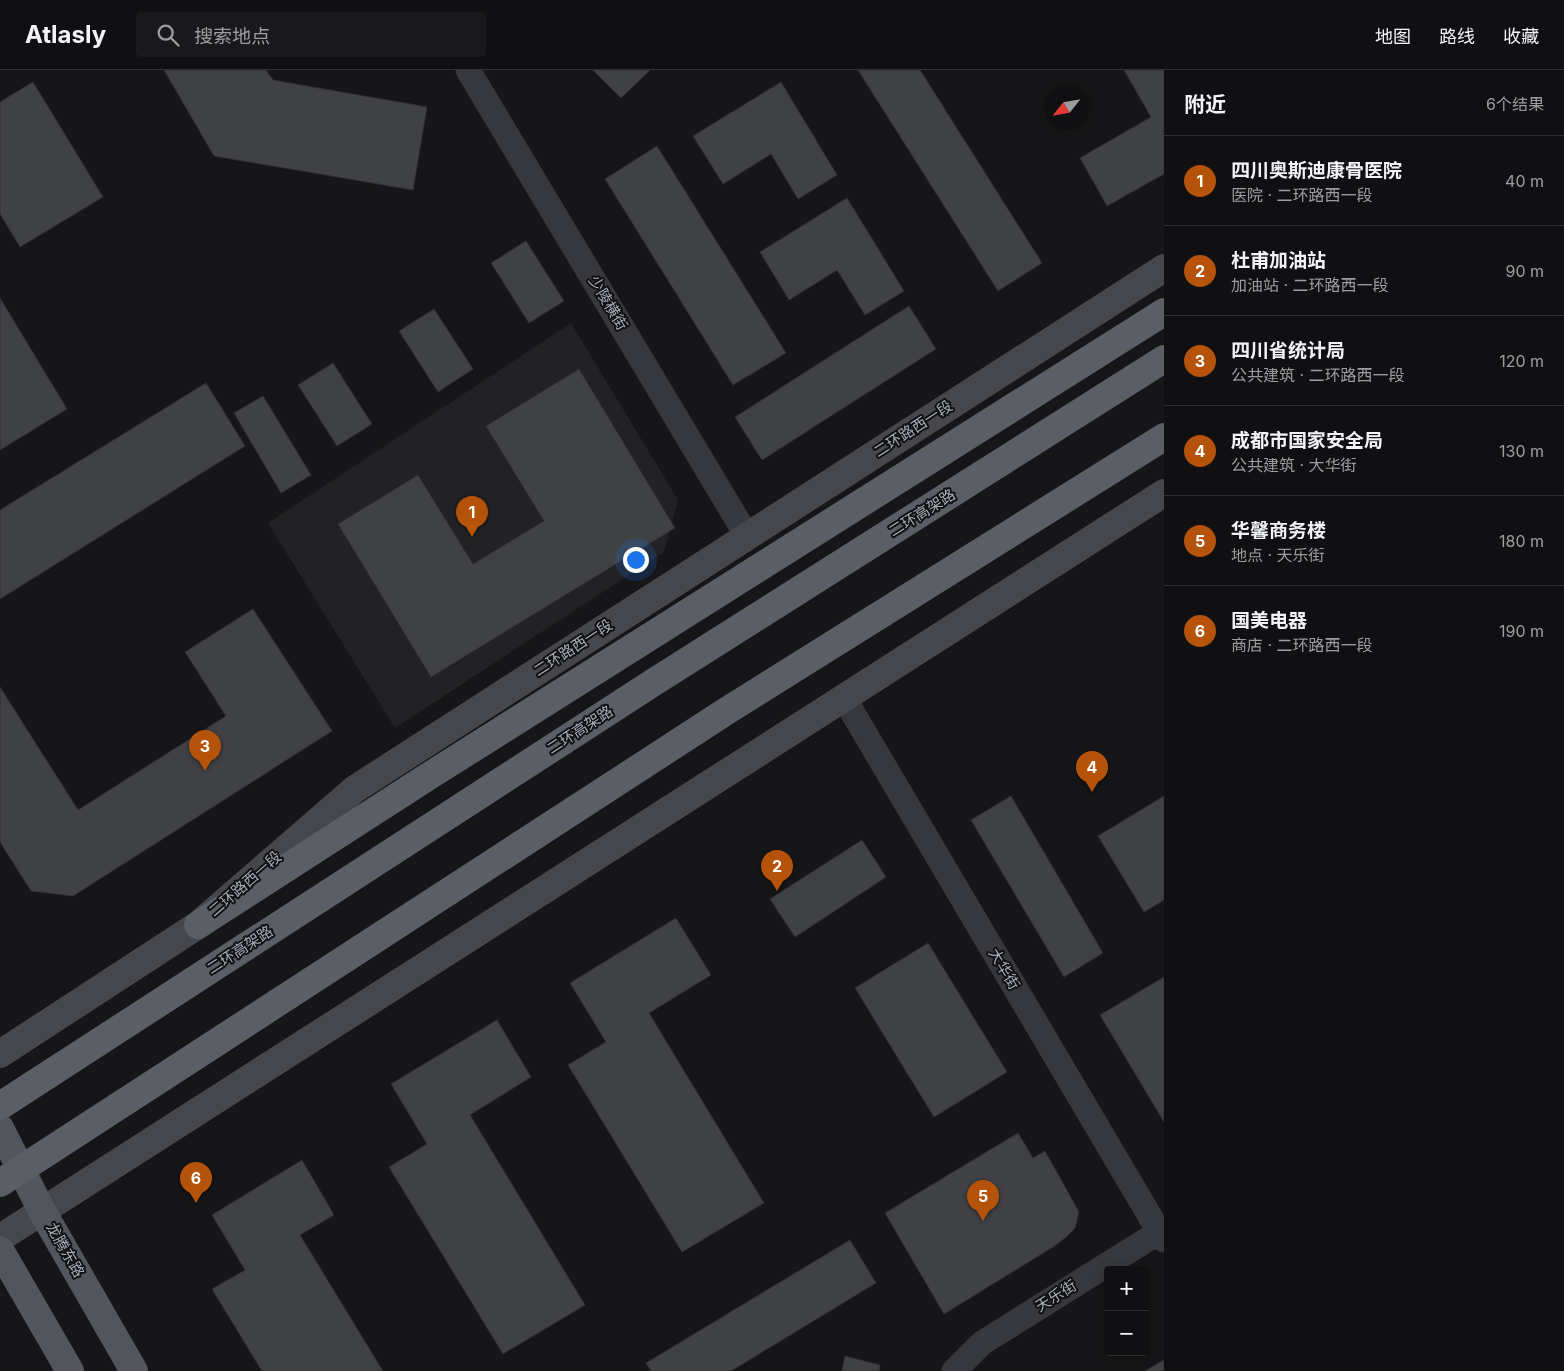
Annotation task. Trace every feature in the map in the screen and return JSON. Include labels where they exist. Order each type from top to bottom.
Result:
[{"type":"highway","points":[[198,925],[429,776],[1164,312]]},
{"type":"highway","name":"二环高架路","points":[[0,1106],[654,682],[1164,359]]},
{"type":"highway","points":[[0,1183],[725,712],[1164,437]]},
{"type":"main road","name":"二环路西一段","points":[[0,1054],[198,925],[355,788],[1164,268]]},
{"type":"main road","points":[[0,1238],[1164,494]]},
{"type":"main road","name":"龙腾东路","points":[[0,1128],[42,1210],[134,1371]]},
{"type":"main road","points":[[0,1250],[70,1371]]},
{"type":"street","name":"少陵横街","points":[[468,70],[747,536]]},
{"type":"street","name":"大华街","points":[[844,698],[1162,1234]]},
{"type":"street","name":"天乐街","points":[[954,1371],[982,1343],[1162,1234]]},
{"type":"shaded area","points":[[571,323],[678,500],[664,552],[395,728],[268,523]]},
{"type":"building","points":[[164,70],[266,70],[273,80],[427,107],[413,190],[214,156]]},
{"type":"building","points":[[593,70],[650,70],[621,98]]},
{"type":"building","points":[[858,70],[920,70],[1042,263],[998,291]]},
{"type":"building","points":[[1124,70],[1164,70],[1164,174],[1107,206],[1080,158],[1151,117]]},
{"type":"building","points":[[33,82],[103,197],[20,247],[0,214],[0,102]]},
{"type":"building","points":[[781,82],[837,175],[798,199],[771,154],[723,184],[693,136]]},
{"type":"building","points":[[657,146],[786,353],[733,385],[605,179]]},
{"type":"building","points":[[847,198],[904,291],[865,315],[837,270],[789,300],[760,252]]},
{"type":"building","points":[[526,241],[564,301],[529,323],[491,263]]},
{"type":"building","points":[[0,298],[67,409],[0,450]]},
{"type":"building","points":[[909,306],[936,349],[762,460],[735,417]]},
{"type":"building","points":[[434,309],[473,369],[438,392],[399,331]]},
{"type":"building","points":[[333,363],[372,424],[337,446],[298,385]]},
{"type":"building","points":[[579,369],[675,528],[431,677],[338,524],[418,475],[473,564],[544,521],[486,426]]},
{"type":"building","points":[[206,383],[245,446],[0,599],[0,510]]},
{"type":"building","points":[[263,396],[311,475],[281,493],[234,413]]},
{"type":"building","points":[[253,609],[332,731],[73,896],[31,891],[0,842],[0,687],[78,810],[226,716],[185,652]]},
{"type":"building","points":[[1011,796],[1103,953],[1064,977],[971,820]]},
{"type":"building","points":[[1164,796],[1164,900],[1144,912],[1098,836]]},
{"type":"building","points":[[862,840],[886,877],[795,937],[770,899]]},
{"type":"building","points":[[676,918],[711,975],[649,1013],[764,1203],[682,1252],[568,1065],[606,1042],[570,983]]},
{"type":"building","points":[[928,943],[1007,1072],[934,1117],[855,988]]},
{"type":"building","points":[[1164,977],[1164,1122],[1100,1015]]},
{"type":"building","points":[[497,1020],[531,1077],[470,1115],[585,1305],[503,1354],[389,1167],[427,1144],[391,1084]]},
{"type":"building","points":[[1018,1133],[1033,1158],[1045,1151],[1079,1212],[1075,1228],[1053,1247],[944,1314],[885,1213]]},
{"type":"building","points":[[302,1160],[334,1215],[300,1235],[383,1371],[262,1371],[212,1289],[245,1270],[212,1215]]},
{"type":"building","points":[[850,1240],[876,1283],[731,1371],[651,1371],[646,1363]]},
{"type":"building","points":[[845,1356],[880,1365],[879,1371],[842,1371]]},
{"type":"building","points":[[1164,1360],[1164,1371],[1145,1371]]},
{"type":"place","name":"四川奥斯迪康骨医院","points":[[472,537]]},
{"type":"place","name":"四川省统计局","points":[[205,771]]},
{"type":"place","name":"成都市国家安全局","points":[[1092,792]]},
{"type":"place","name":"杜甫加油站","points":[[777,891]]},
{"type":"place","name":"国美电器","points":[[196,1203]]},
{"type":"place","name":"华馨商务楼","points":[[983,1221]]}]
